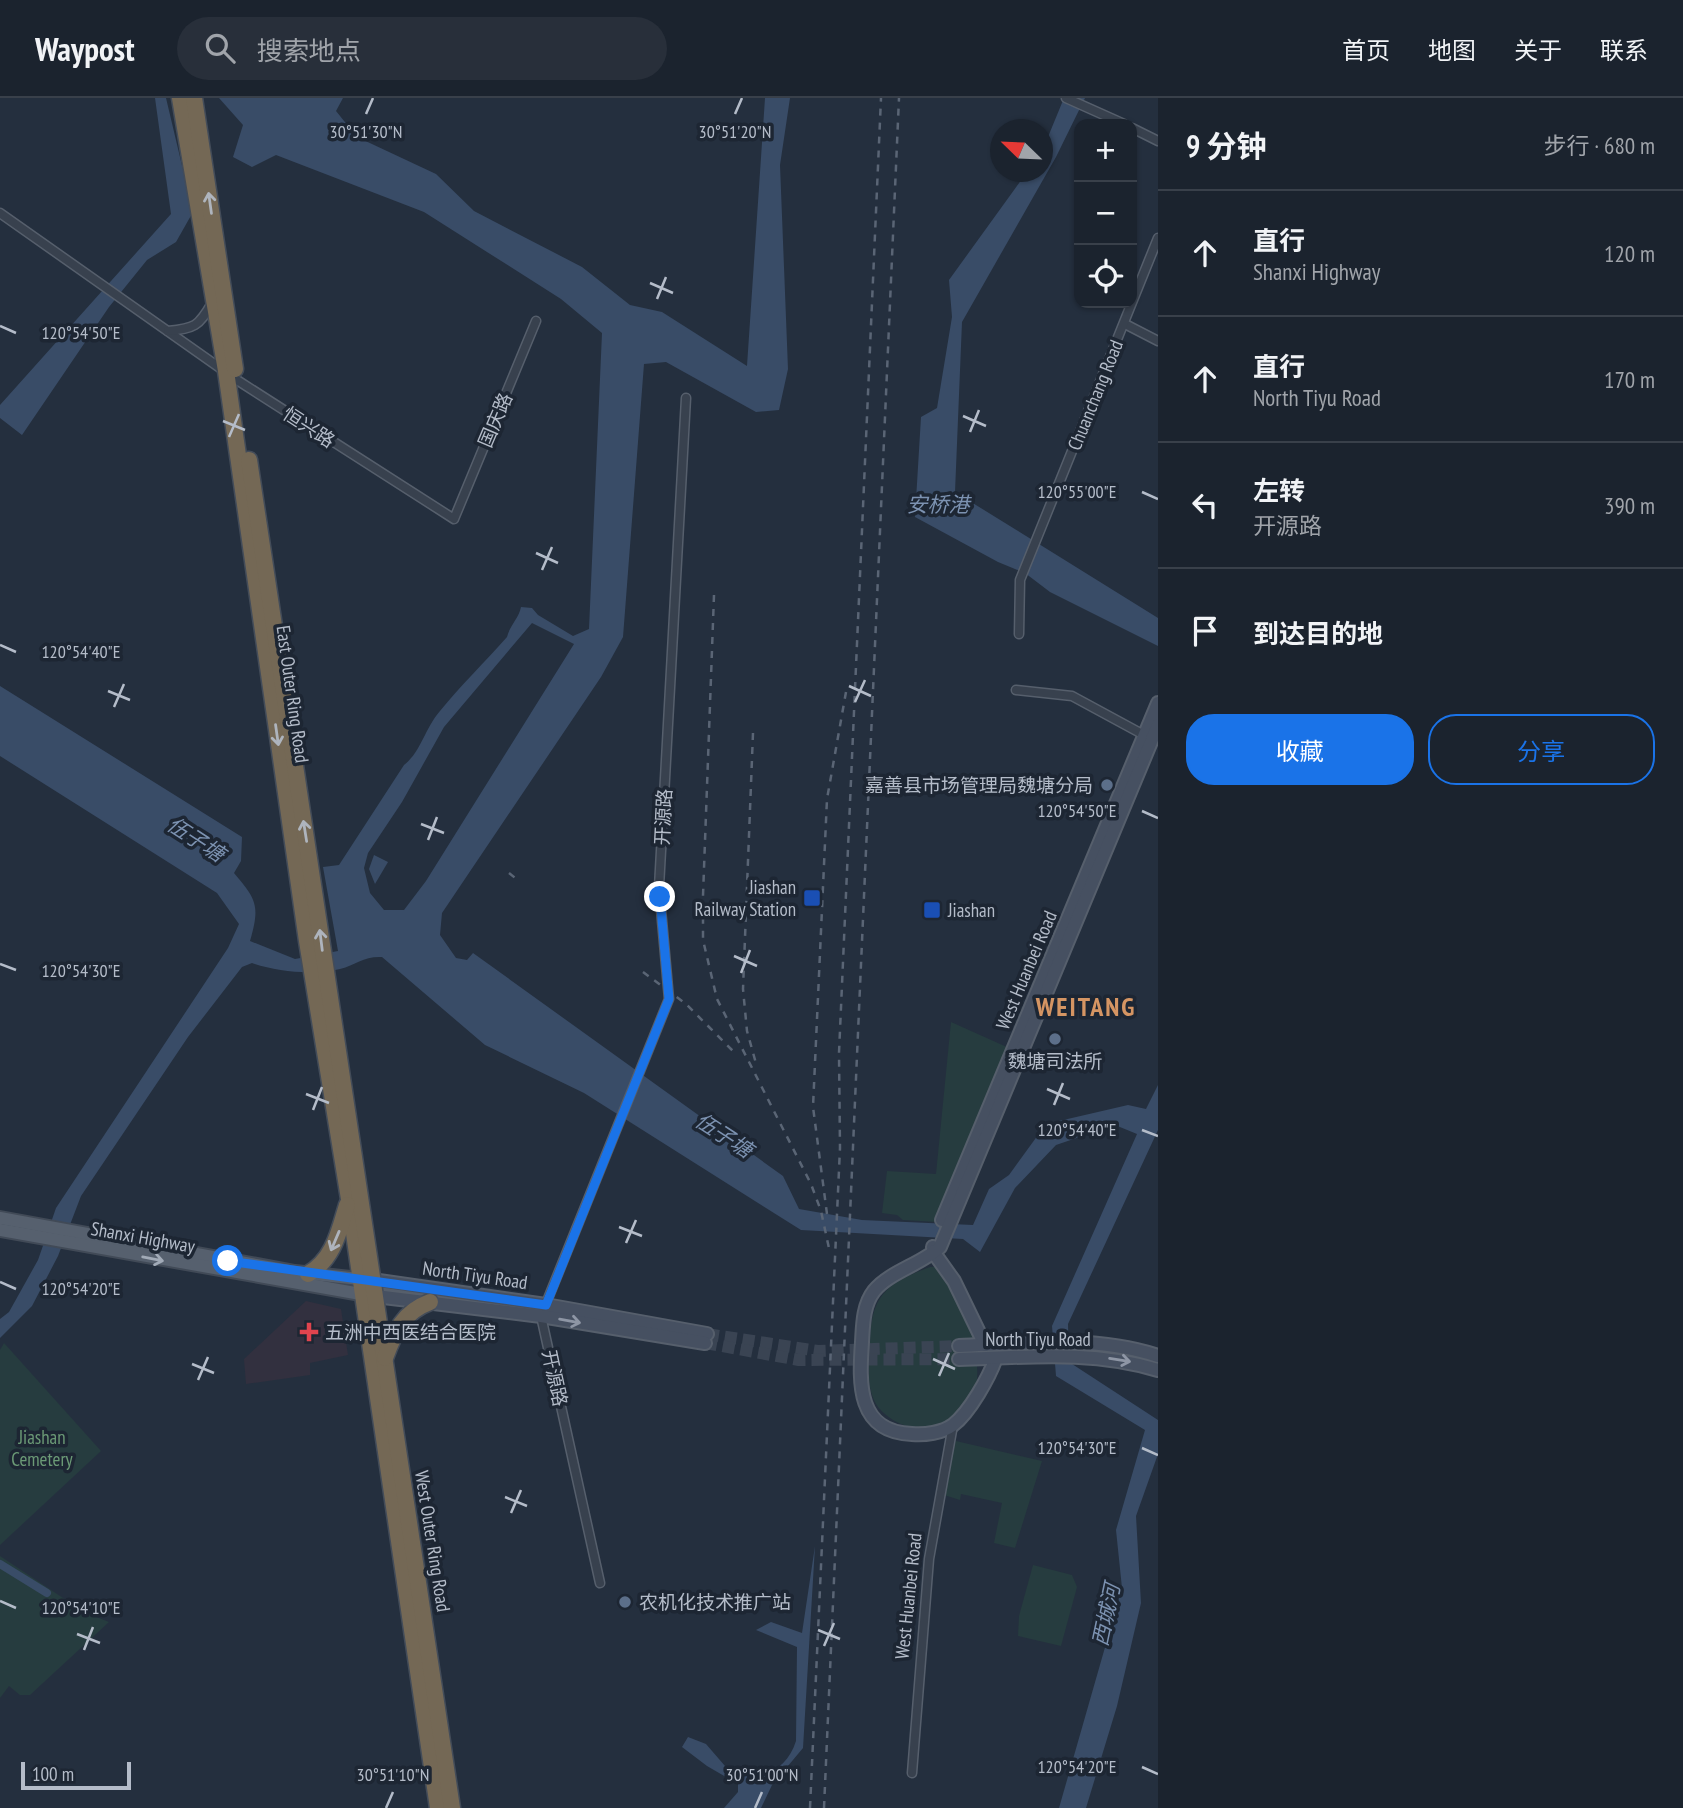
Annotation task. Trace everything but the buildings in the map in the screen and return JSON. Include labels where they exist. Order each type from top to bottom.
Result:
[{"type":"highway","name":"East Outer Ring Road","points":[[180,98],[212,302],[221,320]]},
{"type":"highway","name":"East Outer Ring Road","points":[[194,98],[221,320],[315,898],[320,979],[349,1199],[367,1288]]},
{"type":"highway","name":"East Outer Ring Road","points":[[231,376],[307,942],[320,979],[367,1288]]},
{"type":"highway","points":[[308,1274],[317,1269],[335,1245],[349,1199]]},
{"type":"highway","name":"West Outer Ring Road","points":[[367,1288],[384,1360],[452,1808]]},
{"type":"highway","name":"West Outer Ring Road","points":[[367,1288],[438,1808]]},
{"type":"highway","points":[[384,1360],[402,1319],[412,1308],[430,1302]]},
{"type":"main road","name":"Shanxi Highway","points":[[0,1218],[35,1231]]},
{"type":"main road","name":"Shanxi Highway","points":[[0,1230],[35,1231],[367,1288]]},
{"type":"main road","name":"Shanxi Highway","points":[[87,1241],[308,1274],[367,1288]]},
{"type":"street","points":[[1066,98],[1113,119]]},
{"type":"street","points":[[1137,130],[1158,141]]},
{"type":"street","name":"恒兴路","points":[[0,213],[231,376],[454,519]]},
{"type":"street","name":"Chuanchang Road","points":[[1018,634],[1020,580],[1158,238]]},
{"type":"street","points":[[168,331],[189,330],[201,321],[212,302]]},
{"type":"street","name":"国庆路","points":[[454,519],[536,321]]},
{"type":"street","points":[[1125,324],[1158,341]]},
{"type":"street","name":"开源路","points":[[600,1583],[544,1310],[647,1059],[670,992],[659,887],[686,398]]},
{"type":"street","points":[[1016,690],[1072,696],[1151,739]]},
{"type":"street","name":"West Huanbei Road","points":[[1151,739],[1158,703]]},
{"type":"street","name":"West Huanbei Road","points":[[936,1247],[1158,724]]},
{"type":"street","points":[[953,1425],[928,1435],[904,1434],[889,1429],[869,1415],[863,1398],[860,1374],[866,1304],[875,1289],[936,1247],[985,1345]]},
{"type":"street","name":"North Tiyu Road","points":[[367,1288],[430,1302],[544,1310]]},
{"type":"street","name":"North Tiyu Road","points":[[367,1288],[544,1310],[706,1339]]},
{"type":"street","name":"North Tiyu Road","points":[[1035,1350],[996,1358],[959,1352],[985,1345],[1035,1350],[1122,1347],[1158,1356]]},
{"type":"street","points":[[1122,1347],[1158,1346]]},
{"type":"street","name":"North Tiyu Road","points":[[1080,1348],[1158,1370]]},
{"type":"street","name":"West Huanbei Road","points":[[912,1773],[929,1559],[953,1425],[984,1383],[996,1358]]},
{"type":"shaded area","name":"五洲中西医结合医院","points":[[306,1301],[341,1309],[348,1355],[310,1363],[310,1375],[246,1384],[244,1359]]},
{"type":"green space","points":[[951,1022],[1009,1048],[937,1222],[903,1220],[897,1215],[882,1213],[887,1171],[936,1174]]},
{"type":"green space","points":[[930,1267],[940,1267],[971,1319],[976,1339],[977,1381],[963,1407],[946,1422],[925,1428],[913,1428],[889,1417],[874,1400],[869,1371],[871,1326],[878,1302],[892,1285]]},
{"type":"green space","name":"Jiashan Cemetery","points":[[4,1343],[101,1451],[0,1545],[0,1350]]},
{"type":"green space","points":[[956,1441],[1042,1461],[1015,1548],[994,1543],[1002,1503],[961,1494],[960,1500],[944,1495],[948,1460]]},
{"type":"green space","points":[[0,1556],[84,1612],[109,1622],[30,1695],[20,1695],[9,1686],[0,1698]]},
{"type":"green space","points":[[1033,1565],[1072,1575],[1077,1587],[1061,1646],[1018,1636],[1019,1616]]},
{"type":"water","points":[[155,98],[166,98],[193,212],[176,242],[147,260],[109,307],[22,435],[0,418],[0,405],[171,214]]},
{"type":"water","name":"伍子塘","points":[[219,98],[343,98],[336,111],[357,137],[436,174],[474,211],[582,267],[630,305],[662,312],[747,366],[765,98],[790,98],[780,165],[788,369],[779,410],[756,412],[666,362],[644,364],[623,637],[601,677],[442,913],[440,935],[456,958],[467,960],[473,953],[783,1176],[799,1209],[862,1220],[973,1225],[989,1189],[1009,1175],[1046,1124],[1128,1105],[1146,1109],[1158,1085],[1158,1130],[1068,1324],[1069,1362],[1158,1420],[1158,1454],[1136,1516],[1141,1603],[1117,1706],[1086,1808],[1059,1808],[1122,1588],[1116,1530],[1145,1430],[1056,1376],[1052,1326],[1137,1134],[1115,1125],[1056,1145],[1015,1188],[980,1252],[963,1239],[801,1230],[584,1093],[485,1045],[382,957],[319,972],[284,970],[252,963],[242,967],[188,1037],[81,1196],[58,1256],[32,1306],[0,1338],[0,1319],[9,1312],[38,1260],[56,1208],[228,948],[239,924],[217,893],[0,756],[0,686],[242,837],[241,861],[234,873],[248,890],[254,904],[255,919],[250,941],[295,959],[338,951],[323,867],[339,865],[404,765],[415,753],[435,718],[507,637],[521,607],[532,608],[538,615],[573,636],[589,629],[602,333],[561,299],[424,212],[276,155],[252,167],[233,157],[243,125]],"holes":[[[532,623],[574,644],[426,881],[404,910],[384,910],[370,893],[364,868],[368,853],[402,802],[444,727]]]},
{"type":"water","name":"安桥港","points":[[1064,98],[1085,98],[1053,162],[1053,125]]},
{"type":"water","name":"安桥港","points":[[1020,182],[1042,182],[962,322],[955,492],[1158,618],[1158,646],[1050,592],[1025,573],[998,562],[915,517],[921,417],[937,408],[952,317],[949,280]]},
{"type":"water","points":[[374,855],[388,862],[375,884],[369,869]]},
{"type":"water","points":[[815,1546],[803,1748],[772,1785],[761,1808],[724,1808],[738,1792],[738,1784],[682,1747],[688,1737],[706,1744],[725,1766],[754,1779],[775,1770],[793,1749],[796,1741],[797,1647],[756,1630],[771,1622],[802,1633]]},
{"type":"waterway","points":[[0,1564],[47,1593]]},
{"type":"tunnel","points":[[707,1334],[818,1351],[959,1346]]},
{"type":"tunnel","points":[[705,1343],[799,1360],[959,1359]]},
{"type":"railway","points":[[810,1808],[840,1148],[839,1053],[881,98]]},
{"type":"railway","points":[[824,1808],[899,98]]},
{"type":"railway","points":[[714,595],[703,940],[717,999],[811,1184],[821,1211],[830,1253]]},
{"type":"railway","points":[[827,1214],[813,1107],[827,799],[846,692]]},
{"type":"railway","points":[[753,733],[743,989],[747,1031],[757,1067]]},
{"type":"railway","points":[[509,873],[519,881]]},
{"type":"railway","points":[[643,972],[686,1004],[735,1053]]},
{"type":"place","name":"嘉善县市场管理局魏塘分局","points":[[1107,785]]},
{"type":"place","name":"Jiashan Railway Station","points":[[812,898]]},
{"type":"place","name":"Jiashan","points":[[932,910]]},
{"type":"place","name":"魏塘司法所","points":[[1055,1039]]},
{"type":"place","name":"五洲中西医结合医院","points":[[309,1332]]},
{"type":"place","name":"农机化技术推广站","points":[[625,1602]]},
{"type":"district","name":"WEITANG","points":[[1086,1006]]},
{"type":"route","points":[[228,1261],[546,1305],[669,999],[660,897]]},
{"type":"water label","name":"西城河","points":[[1106,1615]]}]
